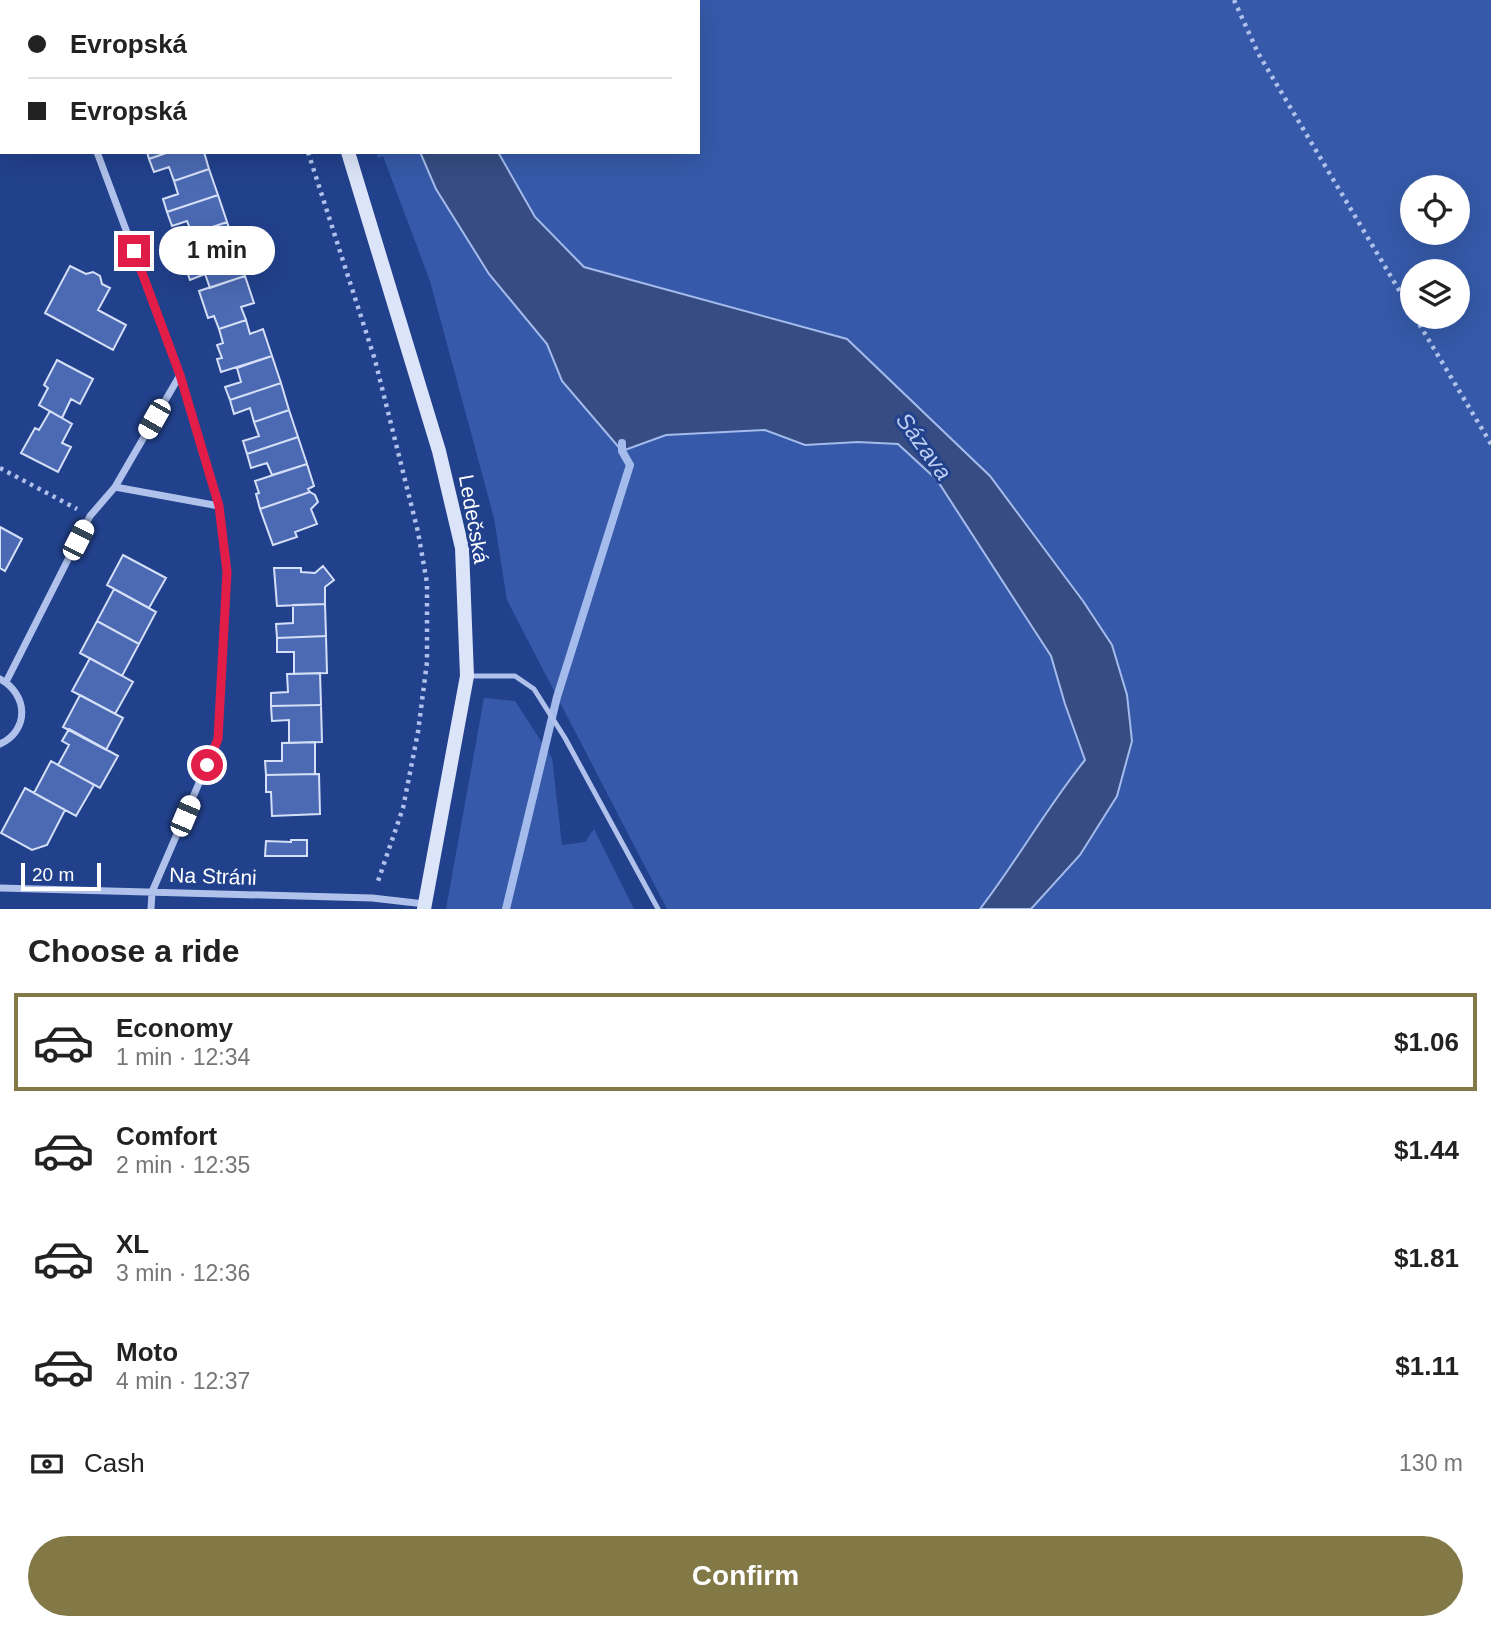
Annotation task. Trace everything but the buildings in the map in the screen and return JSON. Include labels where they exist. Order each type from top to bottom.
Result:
[{"type":"main road","name":"Ledečská","points":[[349,154],[439,451],[462,548],[467,676],[424,906]]},
{"type":"street","points":[[98,154],[180,375],[219,506],[227,572],[218,739],[152,892],[151,909]]},
{"type":"street","points":[[0,744],[16,732],[22,716],[21,701],[12,687],[3,681],[90,516],[115,486],[180,375]]},
{"type":"street","points":[[115,486],[219,506]]},
{"type":"street","name":"Na Stráni","points":[[0,888],[372,898],[424,906]]},
{"type":"lane","points":[[467,676],[515,677],[534,689],[565,738],[658,909]]},
{"type":"path","points":[[1234,0],[1258,53],[1400,292]]},
{"type":"path","points":[[309,154],[375,360],[418,532],[427,583],[427,662],[418,732],[403,808],[372,898]]},
{"type":"path","points":[[1422,329],[1491,444]]},
{"type":"path","points":[[0,468],[90,516]]},
{"type":"shaded area","points":[[700,0],[1491,0],[1491,909],[1031,909],[1080,855],[1117,796],[1132,741],[1112,645],[1083,601],[990,476],[847,339],[584,267],[535,217],[499,154],[700,154]]},
{"type":"shaded area","points":[[377,154],[421,154],[436,189],[489,274],[547,344],[562,382],[622,451],[666,435],[765,430],[805,445],[858,442],[898,444],[937,480],[1051,656],[1085,760],[1057,796],[980,909],[667,909],[507,600],[494,518],[430,281],[383,156],[378,158]]},
{"type":"shaded area","points":[[484,698],[515,701],[552,758],[562,845],[585,842],[594,829],[634,909],[446,909]]},
{"type":"water","name":"Sázava","points":[[421,154],[499,154],[535,217],[584,267],[847,339],[990,476],[1083,601],[1112,645],[1127,695],[1132,741],[1117,796],[1080,855],[1031,909],[980,909],[1085,760],[1051,656],[937,480],[898,444],[858,442],[805,445],[765,430],[666,435],[622,451],[562,381],[547,344],[489,274],[436,189]]},
{"type":"waterway","points":[[506,909],[557,697],[630,465],[622,451],[622,443]]},
{"type":"route","points":[[134,251],[180,375],[219,506],[227,572],[218,739],[207,765]]}]
